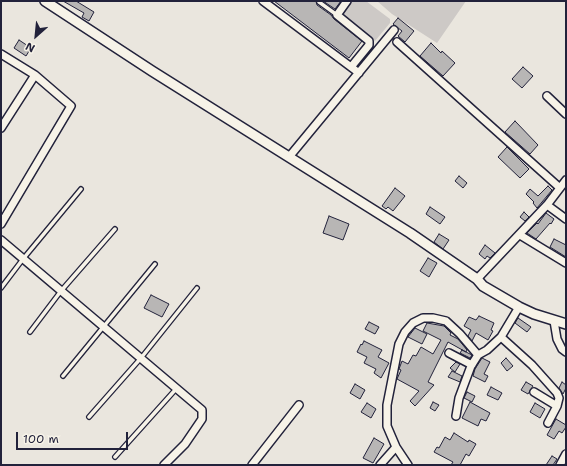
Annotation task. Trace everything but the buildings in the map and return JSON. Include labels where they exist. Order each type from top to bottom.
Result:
[{"type":"street","points":[[45,1],[152,71],[410,233],[477,280],[483,286],[534,314],[566,324]]},
{"type":"street","points":[[263,1],[359,73]]},
{"type":"street","points":[[347,1],[338,15],[369,41],[368,45],[351,67]]},
{"type":"street","points":[[289,157],[394,30]]},
{"type":"street","points":[[397,42],[560,188]]},
{"type":"street","points":[[1,54],[35,75],[71,106],[1,224]]},
{"type":"street","points":[[358,59],[366,65]]},
{"type":"street","points":[[1,128],[35,75]]},
{"type":"street","points":[[547,96],[566,114]]},
{"type":"street","points":[[477,280],[547,205],[566,180]]},
{"type":"street","points":[[547,205],[566,219]]},
{"type":"street","points":[[520,235],[566,264]]},
{"type":"street","points":[[1,240],[202,410],[202,419],[184,444],[164,465]]},
{"type":"street","points":[[456,416],[459,398],[472,365],[478,355],[487,350],[500,337],[519,307]]},
{"type":"street","points":[[408,465],[396,447],[387,426],[387,404],[399,344],[404,332],[413,323],[423,318],[433,318],[446,321],[460,334],[478,355]]},
{"type":"street","points":[[554,321],[557,339],[562,349],[566,352]]},
{"type":"street","points":[[500,337],[532,365],[551,386],[558,398],[557,406],[548,423]]},
{"type":"street","points":[[449,353],[472,365]]},
{"type":"street","points":[[534,392],[557,406]]},
{"type":"street","points":[[252,465],[299,405]]},
{"type":"street","points":[[380,465],[396,447]]},
{"type":"street","points":[[560,465],[566,454]]},
{"type":"lane","points":[[319,2],[338,15]]},
{"type":"lane","points":[[1,288],[23,259],[82,189]]},
{"type":"lane","points":[[30,332],[61,291],[115,229]]},
{"type":"lane","points":[[63,376],[155,264]]},
{"type":"lane","points":[[89,417],[141,358],[197,288]]},
{"type":"lane","points":[[115,457],[177,388]]},
{"type":"shaded area","points":[[350,1],[366,1],[390,19],[390,23],[375,41],[344,17],[343,12]]},
{"type":"shaded area","points":[[377,1],[466,1],[437,43],[392,14]]}]
